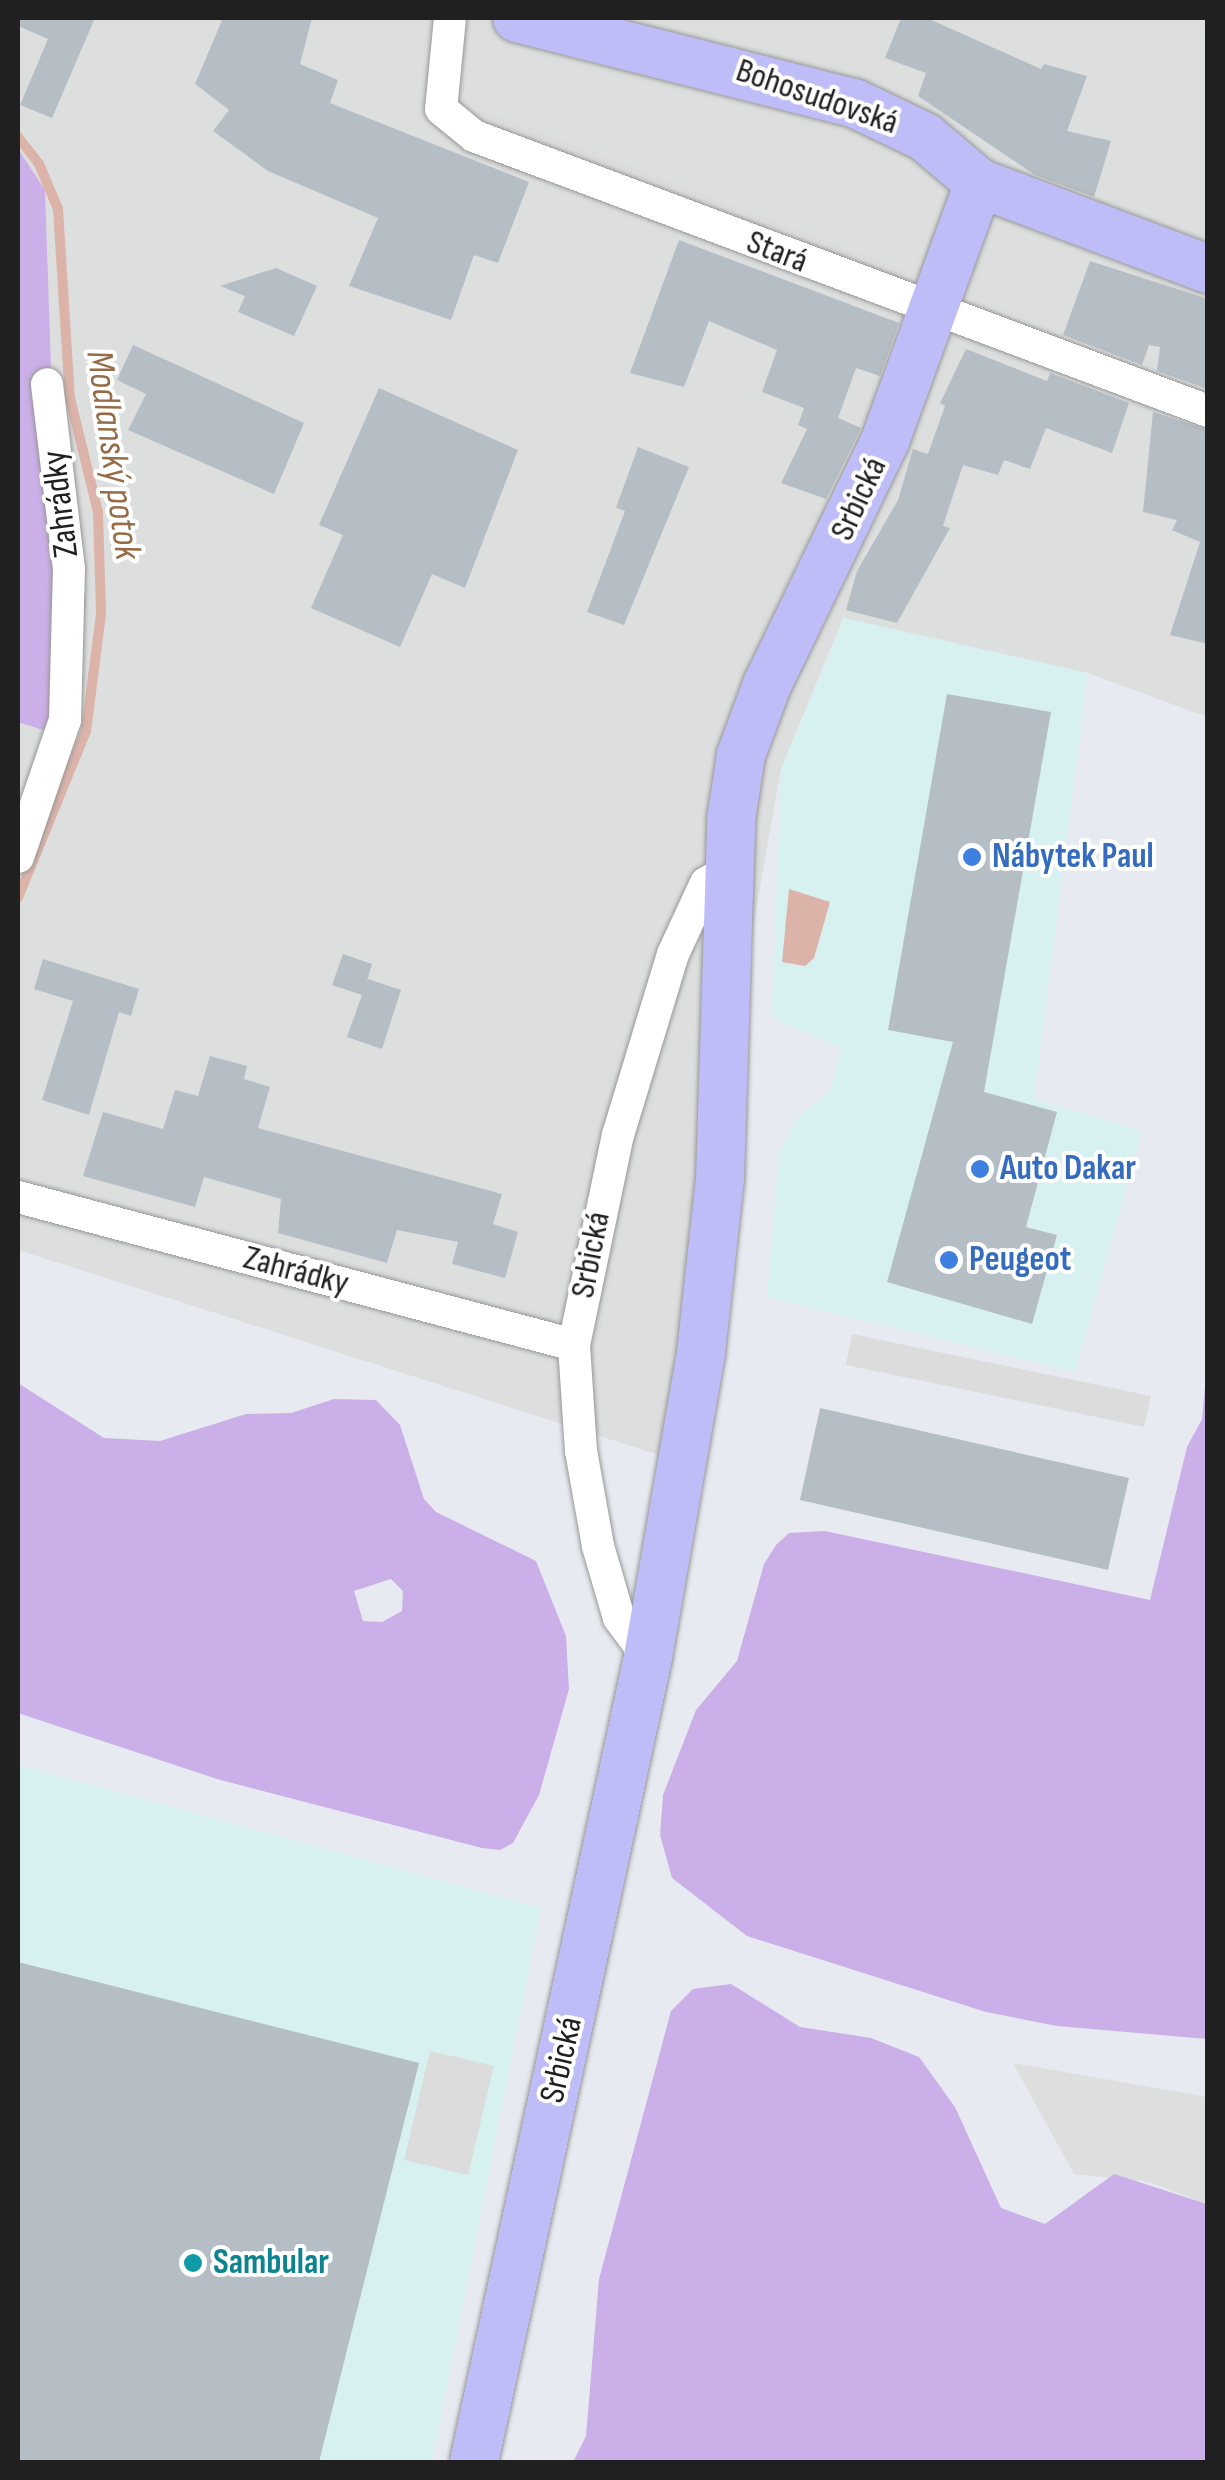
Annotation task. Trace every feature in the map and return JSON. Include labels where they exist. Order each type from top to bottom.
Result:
[{"type":"street","name":"Stará","points":[[450,18],[442,108],[474,136],[1208,411]]},
{"type":"street","name":"Bohosudovská","points":[[517,18],[854,102],[924,136],[979,183],[1208,270]]},
{"type":"street","name":"Srbická","points":[[474,2462],[648,1657],[713,1270],[736,782],[752,720],[852,519],[979,183]]},
{"type":"street","name":"Zahrádky","points":[[18,858],[65,720],[70,570],[47,384]]},
{"type":"street","name":"Srbická","points":[[648,1657],[619,1618],[598,1546],[581,1451],[574,1344],[618,1135],[674,954],[706,883],[730,869]]},
{"type":"street","name":"Zahrádky","points":[[18,1197],[574,1344]]},
{"type":"shaded area","points":[[18,18],[1207,18],[1207,717],[1088,673],[843,618],[781,769],[659,1455],[18,1250]]},
{"type":"shaded area","points":[[484,110],[904,270],[894,296],[474,136]]},
{"type":"shaded area","points":[[18,149],[45,190],[52,397],[86,602],[65,737],[18,722]]},
{"type":"shaded area","points":[[844,618],[1088,673],[1034,1099],[1142,1131],[1075,1372],[767,1297],[779,1153],[797,1118],[830,1091],[841,1048],[772,1018],[781,769]]},
{"type":"shaded area","points":[[789,889],[830,902],[814,958],[805,966],[782,962]]},
{"type":"shaded area","points":[[852,1334],[1151,1396],[1144,1427],[846,1365]]},
{"type":"shaded area","points":[[1207,1366],[1207,2039],[1057,2026],[986,2012],[747,1936],[672,1878],[660,1835],[663,1795],[696,1710],[737,1661],[764,1564],[776,1545],[789,1533],[825,1531],[1150,1600],[1187,1447],[1202,1419]]},
{"type":"shaded area","points":[[18,1383],[104,1438],[160,1441],[246,1414],[291,1413],[334,1399],[376,1400],[400,1425],[424,1499],[436,1512],[536,1561],[566,1636],[569,1689],[539,1795],[513,1843],[500,1850],[217,1779],[18,1713]],"holes":[[[391,1579],[403,1591],[402,1611],[382,1622],[363,1621],[354,1591]]]},
{"type":"shaded area","points":[[18,1765],[541,1908],[432,2462],[18,2462]]},
{"type":"shaded area","points":[[731,1984],[800,2027],[871,2038],[919,2057],[955,2107],[1001,2208],[1045,2224],[1114,2174],[1207,2204],[1207,2462],[573,2462],[586,2436],[599,2279],[671,2011],[693,1989]]},
{"type":"shaded area","points":[[430,2051],[494,2066],[468,2175],[404,2160]]},
{"type":"shaded area","points":[[1013,2063],[1207,2097],[1207,2204],[1149,2182],[1074,2174]]},
{"type":"building","points":[[18,18],[95,18],[52,118],[20,105],[48,39],[18,26]]},
{"type":"building","points":[[223,18],[312,18],[300,64],[338,80],[330,103],[529,182],[498,263],[474,255],[451,320],[349,286],[378,218],[268,171],[213,131],[229,110],[195,84]]},
{"type":"building","points":[[901,18],[927,18],[1041,69],[1044,64],[1087,76],[1067,131],[1111,141],[1094,197],[1035,175],[918,96],[926,73],[885,58]]},
{"type":"building","points":[[679,240],[899,323],[880,376],[856,368],[838,418],[861,428],[826,499],[781,483],[807,429],[798,425],[804,408],[762,392],[777,350],[709,321],[684,387],[630,373]]},
{"type":"building","points":[[1090,261],[1208,299],[1208,389],[1157,371],[1160,347],[1149,345],[1142,365],[1063,335]]},
{"type":"building","points":[[276,268],[317,286],[294,336],[238,312],[245,296],[220,286]]},
{"type":"building","points":[[133,345],[304,423],[274,494],[128,430],[146,394],[117,380]]},
{"type":"building","points":[[966,349],[1047,381],[1050,373],[1129,403],[1112,453],[1046,428],[1030,469],[1004,460],[998,475],[963,465],[943,526],[950,528],[897,623],[846,610],[857,571],[898,500],[913,449],[928,454],[945,406],[940,403]]},
{"type":"building","points":[[379,388],[518,450],[465,588],[432,574],[400,647],[311,608],[343,535],[319,525]]},
{"type":"building","points":[[1153,412],[1208,430],[1208,644],[1170,635],[1200,542],[1172,530],[1177,520],[1143,512]]},
{"type":"building","points":[[638,447],[689,467],[624,625],[587,612],[625,511],[616,508]]},
{"type":"building","points":[[947,694],[1051,712],[984,1092],[1057,1112],[1026,1227],[1057,1235],[1032,1324],[887,1282],[953,1042],[888,1030]]},
{"type":"building","points":[[343,954],[372,964],[366,984],[368,979],[401,990],[382,1049],[347,1037],[362,995],[332,985]]},
{"type":"building","points":[[43,959],[139,989],[131,1016],[119,1012],[89,1115],[42,1100],[73,1001],[34,989]]},
{"type":"building","points":[[210,1056],[247,1066],[244,1079],[270,1087],[258,1128],[502,1194],[493,1224],[518,1232],[505,1278],[452,1264],[458,1242],[397,1230],[387,1263],[278,1233],[281,1199],[204,1177],[195,1207],[83,1176],[103,1112],[163,1129],[175,1090],[198,1096]]},
{"type":"building","points":[[820,1408],[1129,1478],[1108,1570],[800,1500]]},
{"type":"building","name":"Sambular","points":[[18,1962],[419,2063],[319,2462],[18,2462]]},
{"type":"waterway","name":"Modlanský potok","points":[[18,137],[39,164],[58,209],[70,398],[98,512],[101,614],[86,731],[18,898]]},
{"type":"place","name":"Nábytek Paul","points":[[972,857]]},
{"type":"place","name":"Auto Dakar","points":[[980,1169]]},
{"type":"place","name":"Peugeot","points":[[949,1260]]},
{"type":"place","name":"Sambular","points":[[193,2263]]}]
